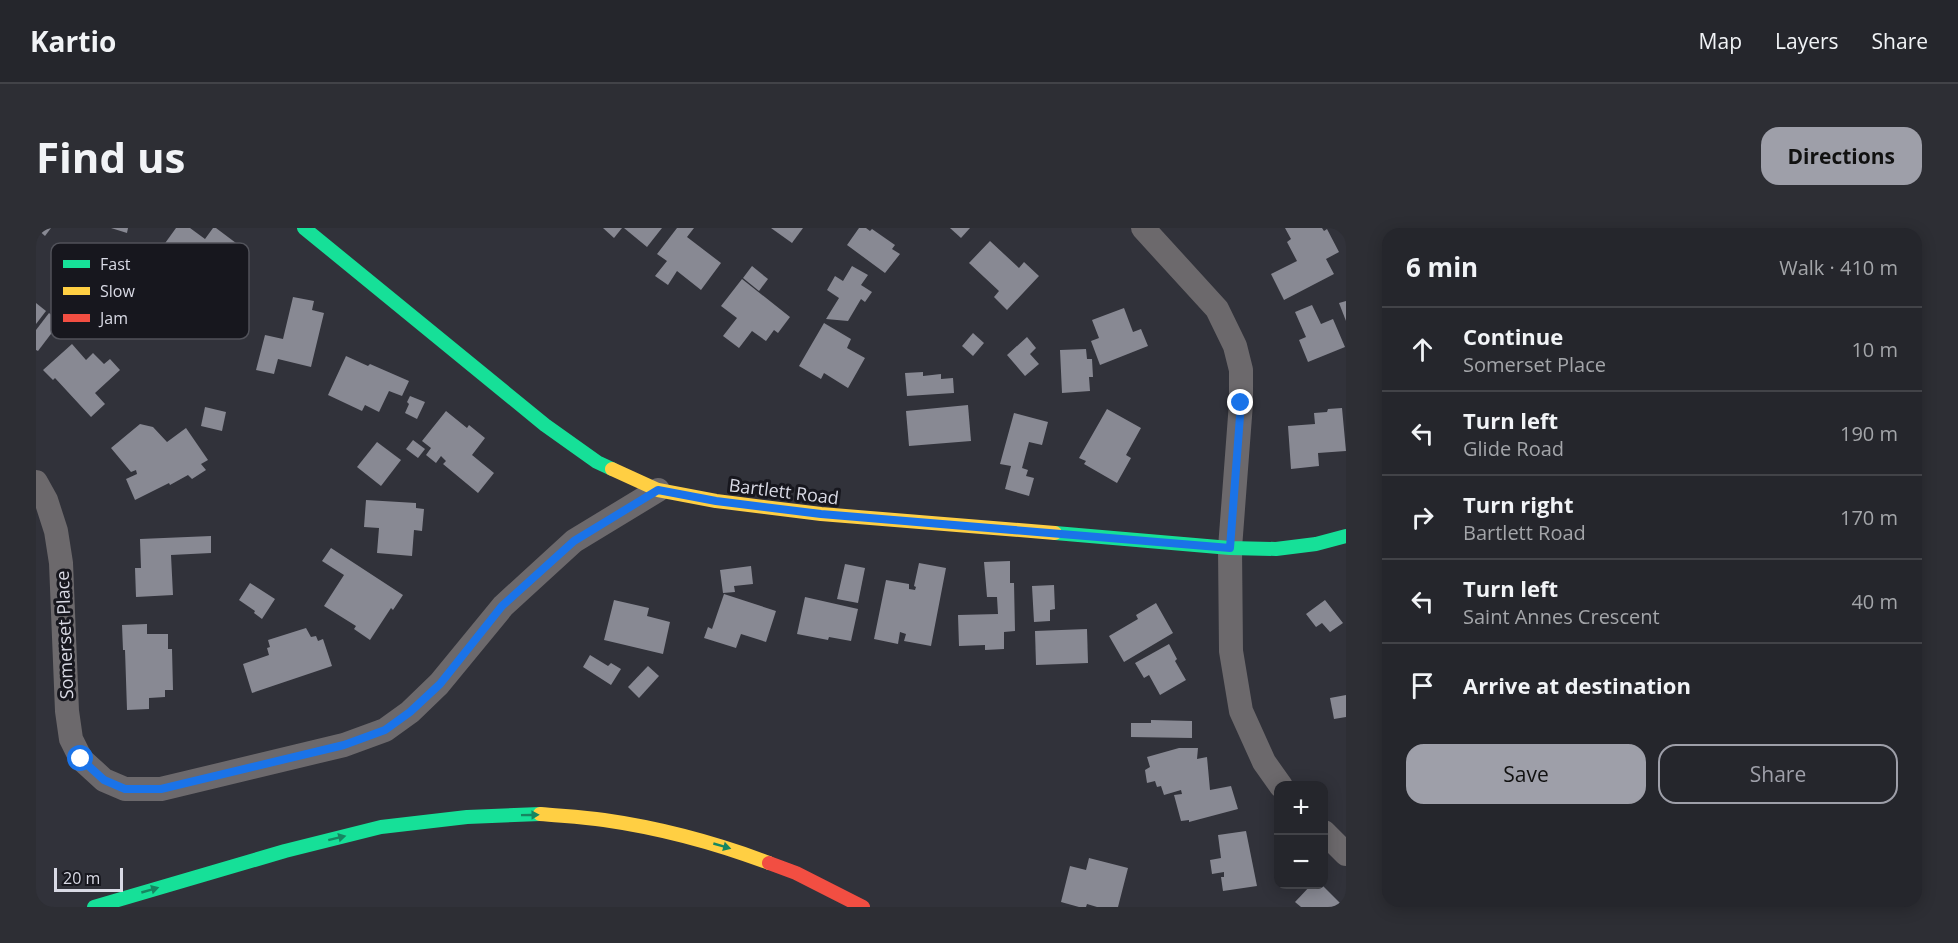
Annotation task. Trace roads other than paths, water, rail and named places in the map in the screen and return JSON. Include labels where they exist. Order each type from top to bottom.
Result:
[{"type":"main road","name":"Bartlett Road","points":[[304,228],[545,425],[597,462],[658,490],[716,501],[821,514],[1230,548],[1276,549],[1316,544],[1346,536]]},
{"type":"main road","points":[[94,907],[285,851],[381,827],[467,817],[537,814],[604,820],[659,830],[727,847],[796,873],[863,907]]},
{"type":"street","points":[[1143,228],[1217,309],[1235,346],[1241,370],[1241,403],[1230,548],[1231,651],[1241,711],[1264,762],[1277,781]]},
{"type":"street","name":"Somerset Place","points":[[36,482],[46,500],[56,531],[61,563],[67,711],[71,739],[81,759],[104,780],[125,789],[161,789],[344,745],[385,730],[410,712],[440,684],[502,606],[574,541],[658,490]]},
{"type":"street","points":[[1326,835],[1346,854]]}]
